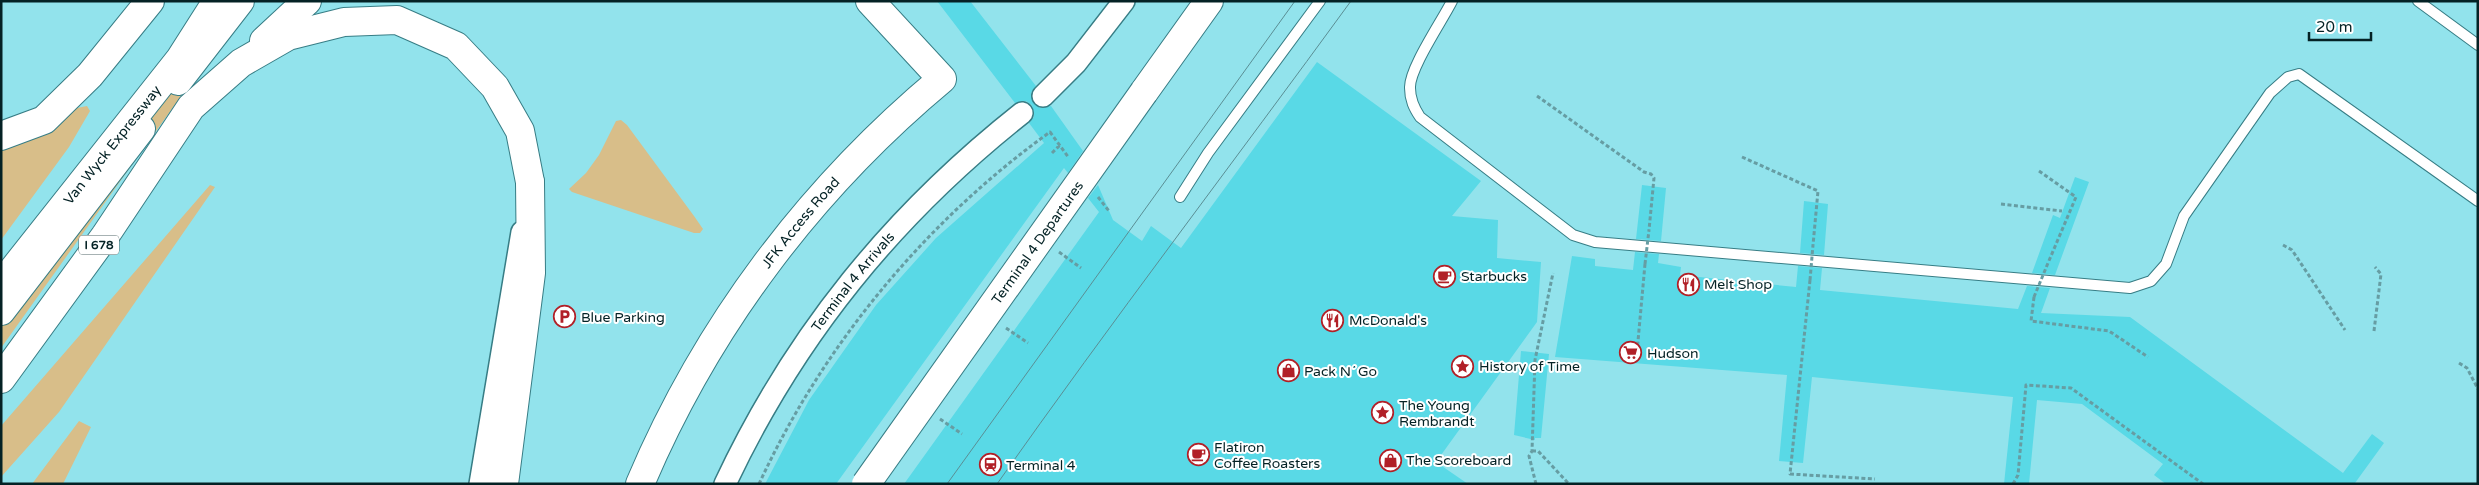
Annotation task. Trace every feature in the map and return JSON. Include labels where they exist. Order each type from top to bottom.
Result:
[{"type":"main road","points":[[1,136],[44,120],[90,75],[150,1]]},
{"type":"main road","name":"Van Wyck Expressway","points":[[1,285],[180,59],[217,1]]},
{"type":"main road","points":[[1,311],[240,1]]},
{"type":"main road","points":[[241,62],[307,1]]},
{"type":"main road","name":"JFK Access Road","points":[[640,484],[694,374],[720,330],[762,268],[834,181],[884,130],[942,79],[870,1]]},
{"type":"main road","name":"Terminal 4 Departures","points":[[866,484],[1209,1]]},
{"type":"main road","points":[[241,62],[288,36],[344,22],[397,20],[456,46],[495,87],[520,131],[530,182],[531,273],[504,484]]},
{"type":"main road","name":"I 678","points":[[1,379],[105,236],[191,107],[241,62]]},
{"type":"street","points":[[1043,96],[1076,63],[1124,1]]},
{"type":"street","name":"Terminal 4 Arrivals","points":[[725,484],[760,413],[784,373],[854,276],[890,233],[928,194],[976,150],[1022,113]]},
{"type":"street","points":[[480,484],[530,182]]},
{"type":"lane","points":[[1180,197],[1208,153],[1320,1]]},
{"type":"lane","points":[[1452,1],[1416,66],[1410,86],[1412,104],[1420,118],[1573,235],[1595,242],[2130,288],[2142,286],[2158,276],[2166,264],[2184,216],[2270,94],[2288,77],[2299,74],[2478,201]]},
{"type":"lane","points":[[2418,1],[2478,45]]},
{"type":"path","points":[[1536,96],[1644,172],[1651,174],[1654,178],[1636,352]]},
{"type":"path","points":[[759,484],[774,450],[826,364],[879,291],[934,232],[987,181],[1050,132]]},
{"type":"path","points":[[1052,153],[1060,145]]},
{"type":"path","points":[[1742,157],[1818,191],[1790,474],[1875,479]]},
{"type":"path","points":[[2039,171],[2076,196],[2034,297],[2031,321],[2109,331],[2148,357]]},
{"type":"path","points":[[2001,204],[2062,211]]},
{"type":"path","points":[[2283,245],[2292,250],[2345,330]]},
{"type":"path","points":[[1073,262],[1081,268]]},
{"type":"path","points":[[2374,331],[2381,274],[2375,267]]},
{"type":"path","points":[[1536,484],[1529,456],[1532,451],[1535,360],[1553,273]]},
{"type":"path","points":[[1019,337],[1028,343]]},
{"type":"path","points":[[2459,363],[2467,368],[2478,389]]},
{"type":"path","points":[[2013,484],[2018,475],[2026,386],[2071,388],[2203,484]]},
{"type":"path","points":[[953,428],[962,434]]},
{"type":"path","points":[[1532,451],[1538,451],[1569,484]]},
{"type":"shaded area","points":[[1,1],[2478,1],[2478,484],[1,484]]},
{"type":"shaded area","points":[[249,1],[1,348],[1,307],[140,122]]},
{"type":"shaded area","points":[[87,106],[90,111],[69,147],[1,240],[1,123]]},
{"type":"shaded area","points":[[621,120],[627,125],[694,216],[703,229],[700,233],[694,233],[572,192],[569,189],[586,173],[599,155],[616,121]]},
{"type":"shaded area","points":[[210,185],[215,187],[59,412],[1,477],[1,426]]},
{"type":"shaded area","points":[[79,421],[91,427],[63,484],[32,484]]},
{"type":"building","points":[[937,1],[970,1],[1036,86],[1031,93],[1034,104],[1040,108],[1051,106],[1083,151],[1068,173],[1064,168],[836,484],[765,484],[809,400],[876,305],[936,238],[1044,143],[1029,123],[1034,117],[1032,105],[1026,101],[1015,103]]},
{"type":"building","name":"Terminal 4","points":[[1317,62],[1481,181],[1452,216],[1498,220],[1497,258],[1541,262],[1537,322],[1436,462],[1468,484],[904,484],[1099,212],[1088,198],[1098,185],[1113,220],[1142,241],[1151,226],[1181,248]]},
{"type":"building","points":[[2075,177],[2089,182],[2055,275],[2032,273],[2053,215],[2060,218]]},
{"type":"building","points":[[1642,185],[1666,188],[1661,241],[1636,239]]},
{"type":"building","points":[[1804,201],[1828,204],[1824,255],[1800,253]]},
{"type":"building","points":[[1635,252],[1659,254],[1658,263],[1681,267],[1680,275],[1796,287],[1798,266],[1822,268],[1820,290],[2018,309],[2027,286],[2050,288],[2041,313],[2130,317],[2343,473],[2372,434],[2384,443],[2355,483],[2357,484],[2166,484],[2154,475],[2163,464],[2082,404],[2037,400],[2029,484],[2004,484],[2013,397],[1812,377],[1803,463],[1779,461],[1787,375],[1555,357],[1572,256],[1595,259],[1595,266],[1633,270]]},
{"type":"building","points":[[1521,351],[1549,354],[1541,438],[1535,438],[1535,440],[1514,435]]},
{"type":"tram line","points":[[947,484],[1295,1]]},
{"type":"tram line","points":[[997,484],[1351,1]]},
{"type":"place","name":"Starbucks","points":[[1445,276]]},
{"type":"place","name":"Melt Shop","points":[[1688,284]]},
{"type":"place","name":"Blue Parking","points":[[565,317]]},
{"type":"place","name":"McDonald's","points":[[1333,320]]},
{"type":"place","name":"Hudson","points":[[1631,353]]},
{"type":"place","name":"History of Time","points":[[1463,366]]},
{"type":"place","name":"Pack N´ Go","points":[[1288,371]]},
{"type":"place","name":"The Young Rembrandt","points":[[1383,413]]},
{"type":"place","name":"Flatiron Coffee Roasters","points":[[1198,455]]},
{"type":"place","name":"The Scoreboard","points":[[1390,460]]},
{"type":"place","name":"Terminal 4","points":[[990,465]]}]
